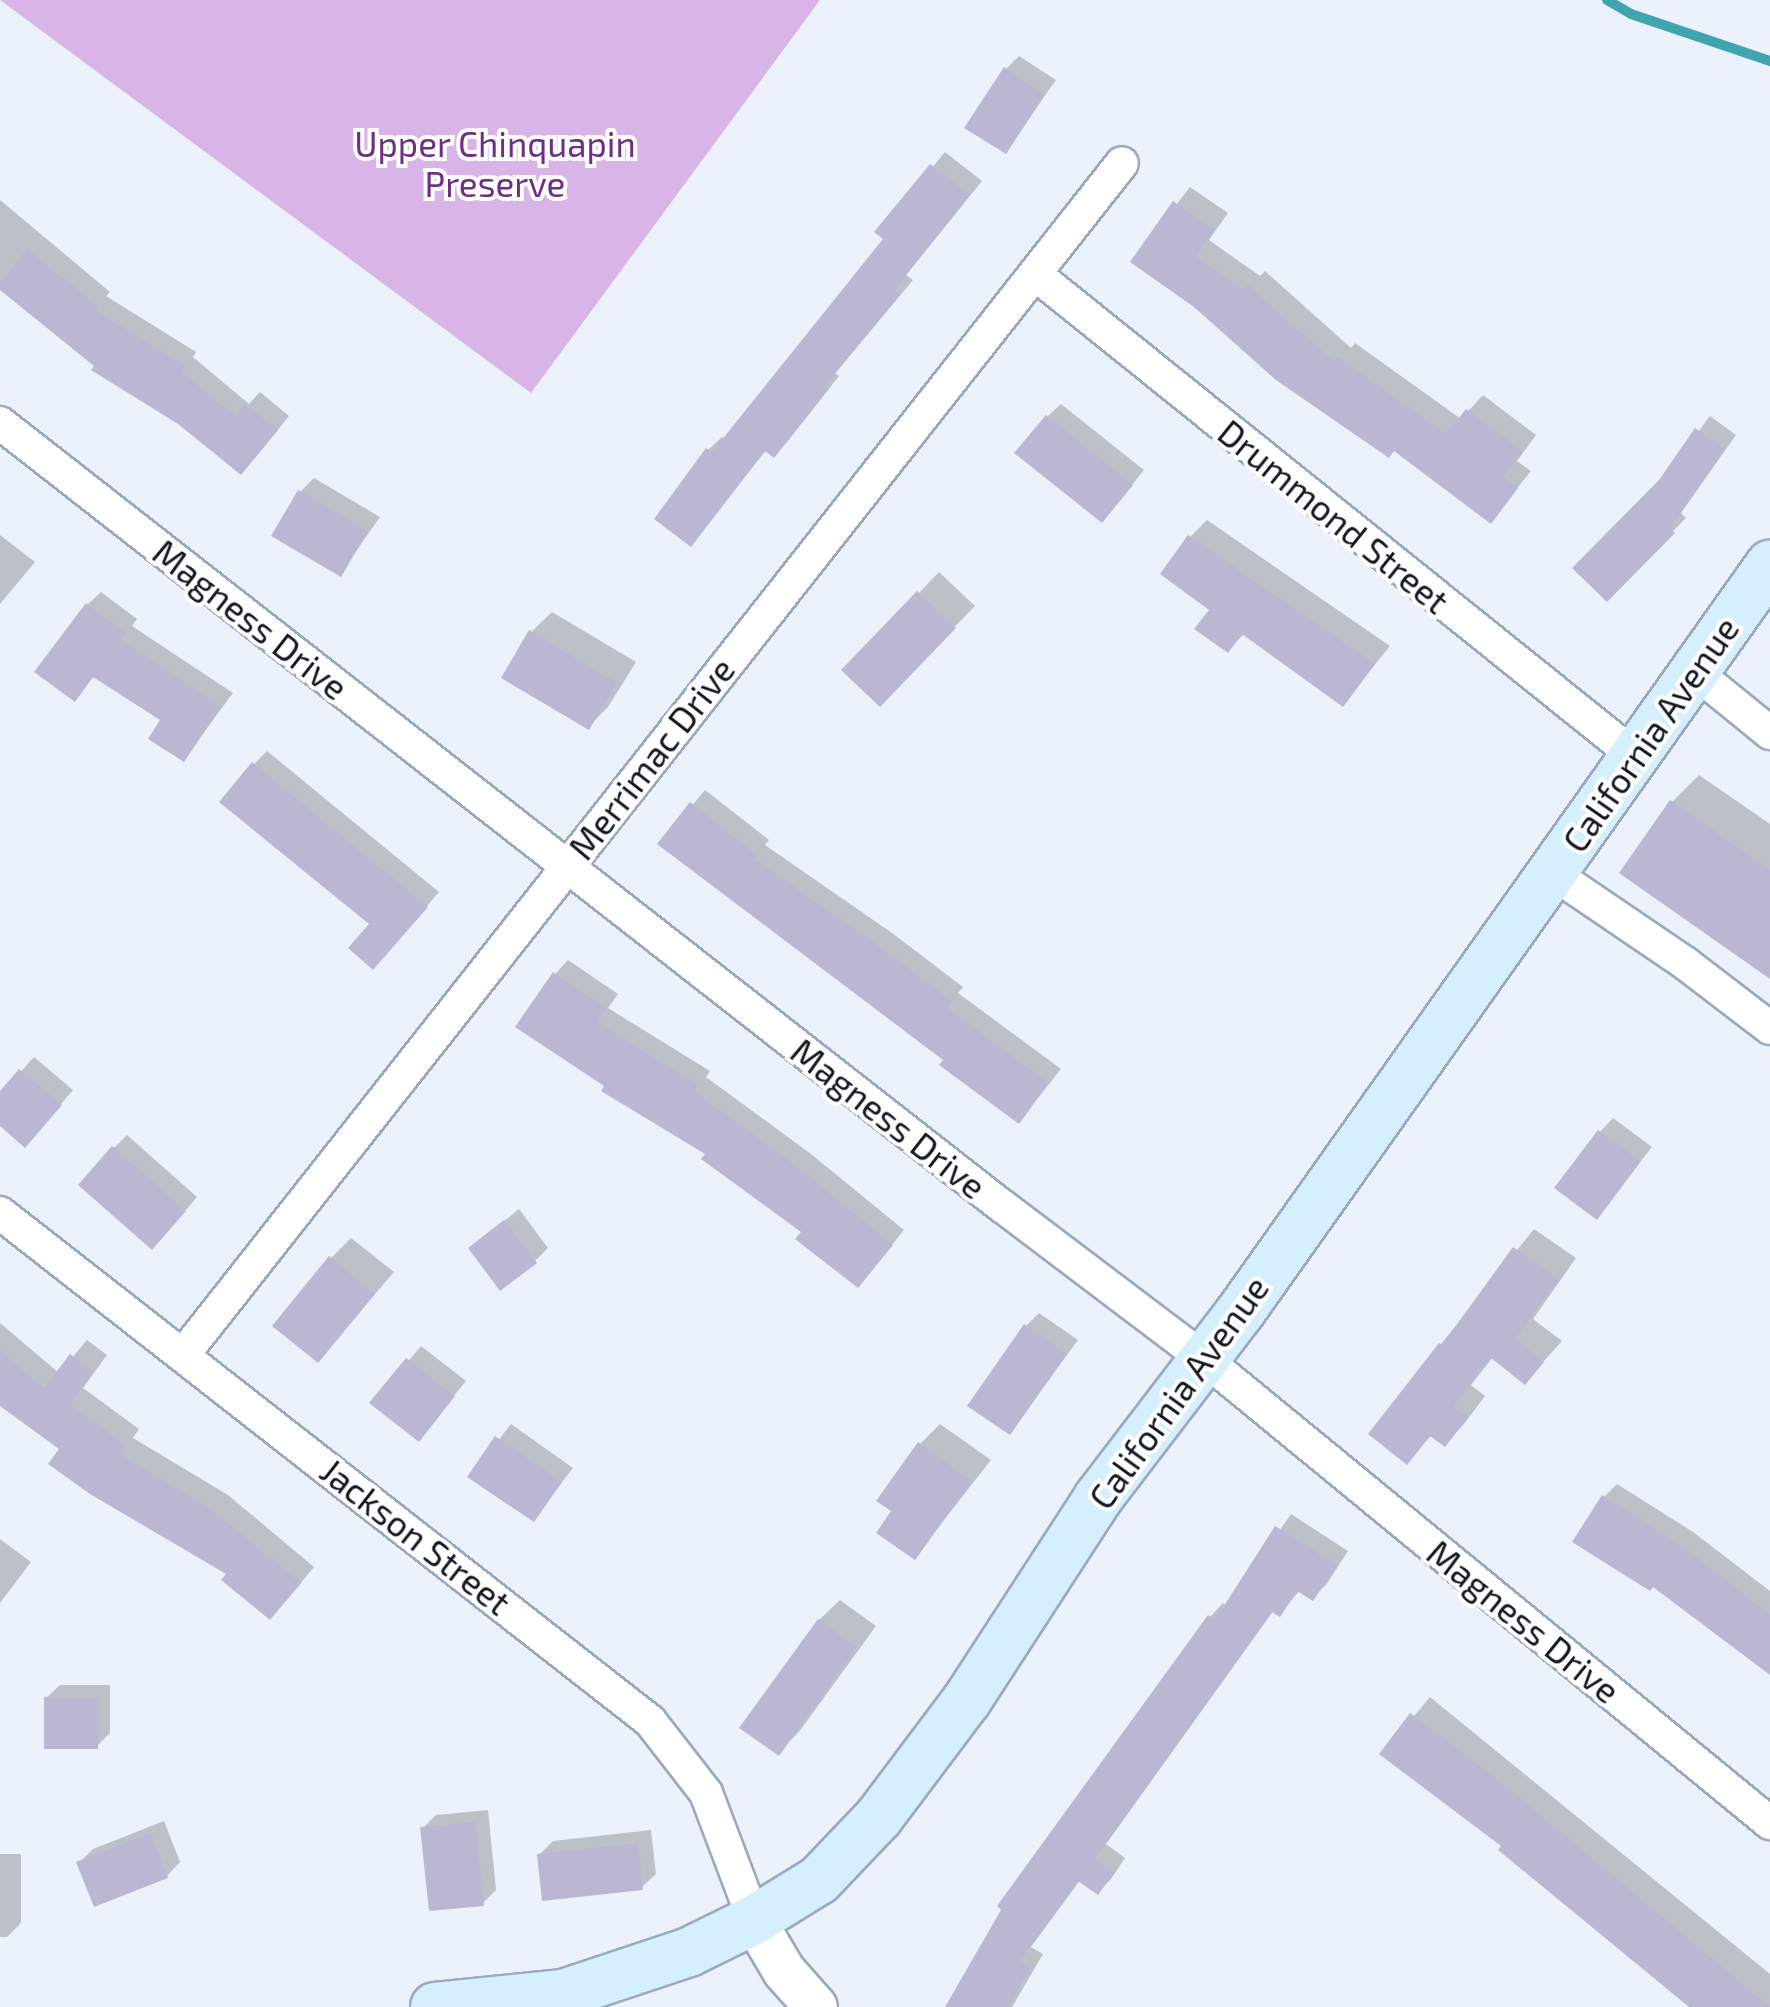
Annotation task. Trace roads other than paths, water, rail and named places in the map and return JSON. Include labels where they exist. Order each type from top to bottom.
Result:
[{"type":"main road","name":"California Avenue","points":[[435,2007],[496,2006],[622,1978],[754,1920],[818,1880],[879,1816],[967,1700],[1098,1498],[1240,1311],[1770,565]]},
{"type":"street","name":"Merrimac Drive","points":[[182,1355],[1122,164]]},
{"type":"street","name":"Drummond Street","points":[[1035,274],[1635,756]]},
{"type":"street","name":"Magness Drive","points":[[0,423],[1202,1357],[1770,1823]]},
{"type":"street","points":[[1694,672],[1770,733]]},
{"type":"street","points":[[1551,872],[1672,953],[1770,1028]]},
{"type":"street","name":"Jackson Street","points":[[0,1213],[650,1721],[706,1793],[754,1920]]},
{"type":"street","points":[[754,1920],[784,1971],[816,2007]]},
{"type":"waterway","points":[[1607,0],[1631,14],[1770,61]]},
{"type":"park label","name":"Upper Chinquapin Preserve","points":[[495,163]]}]
